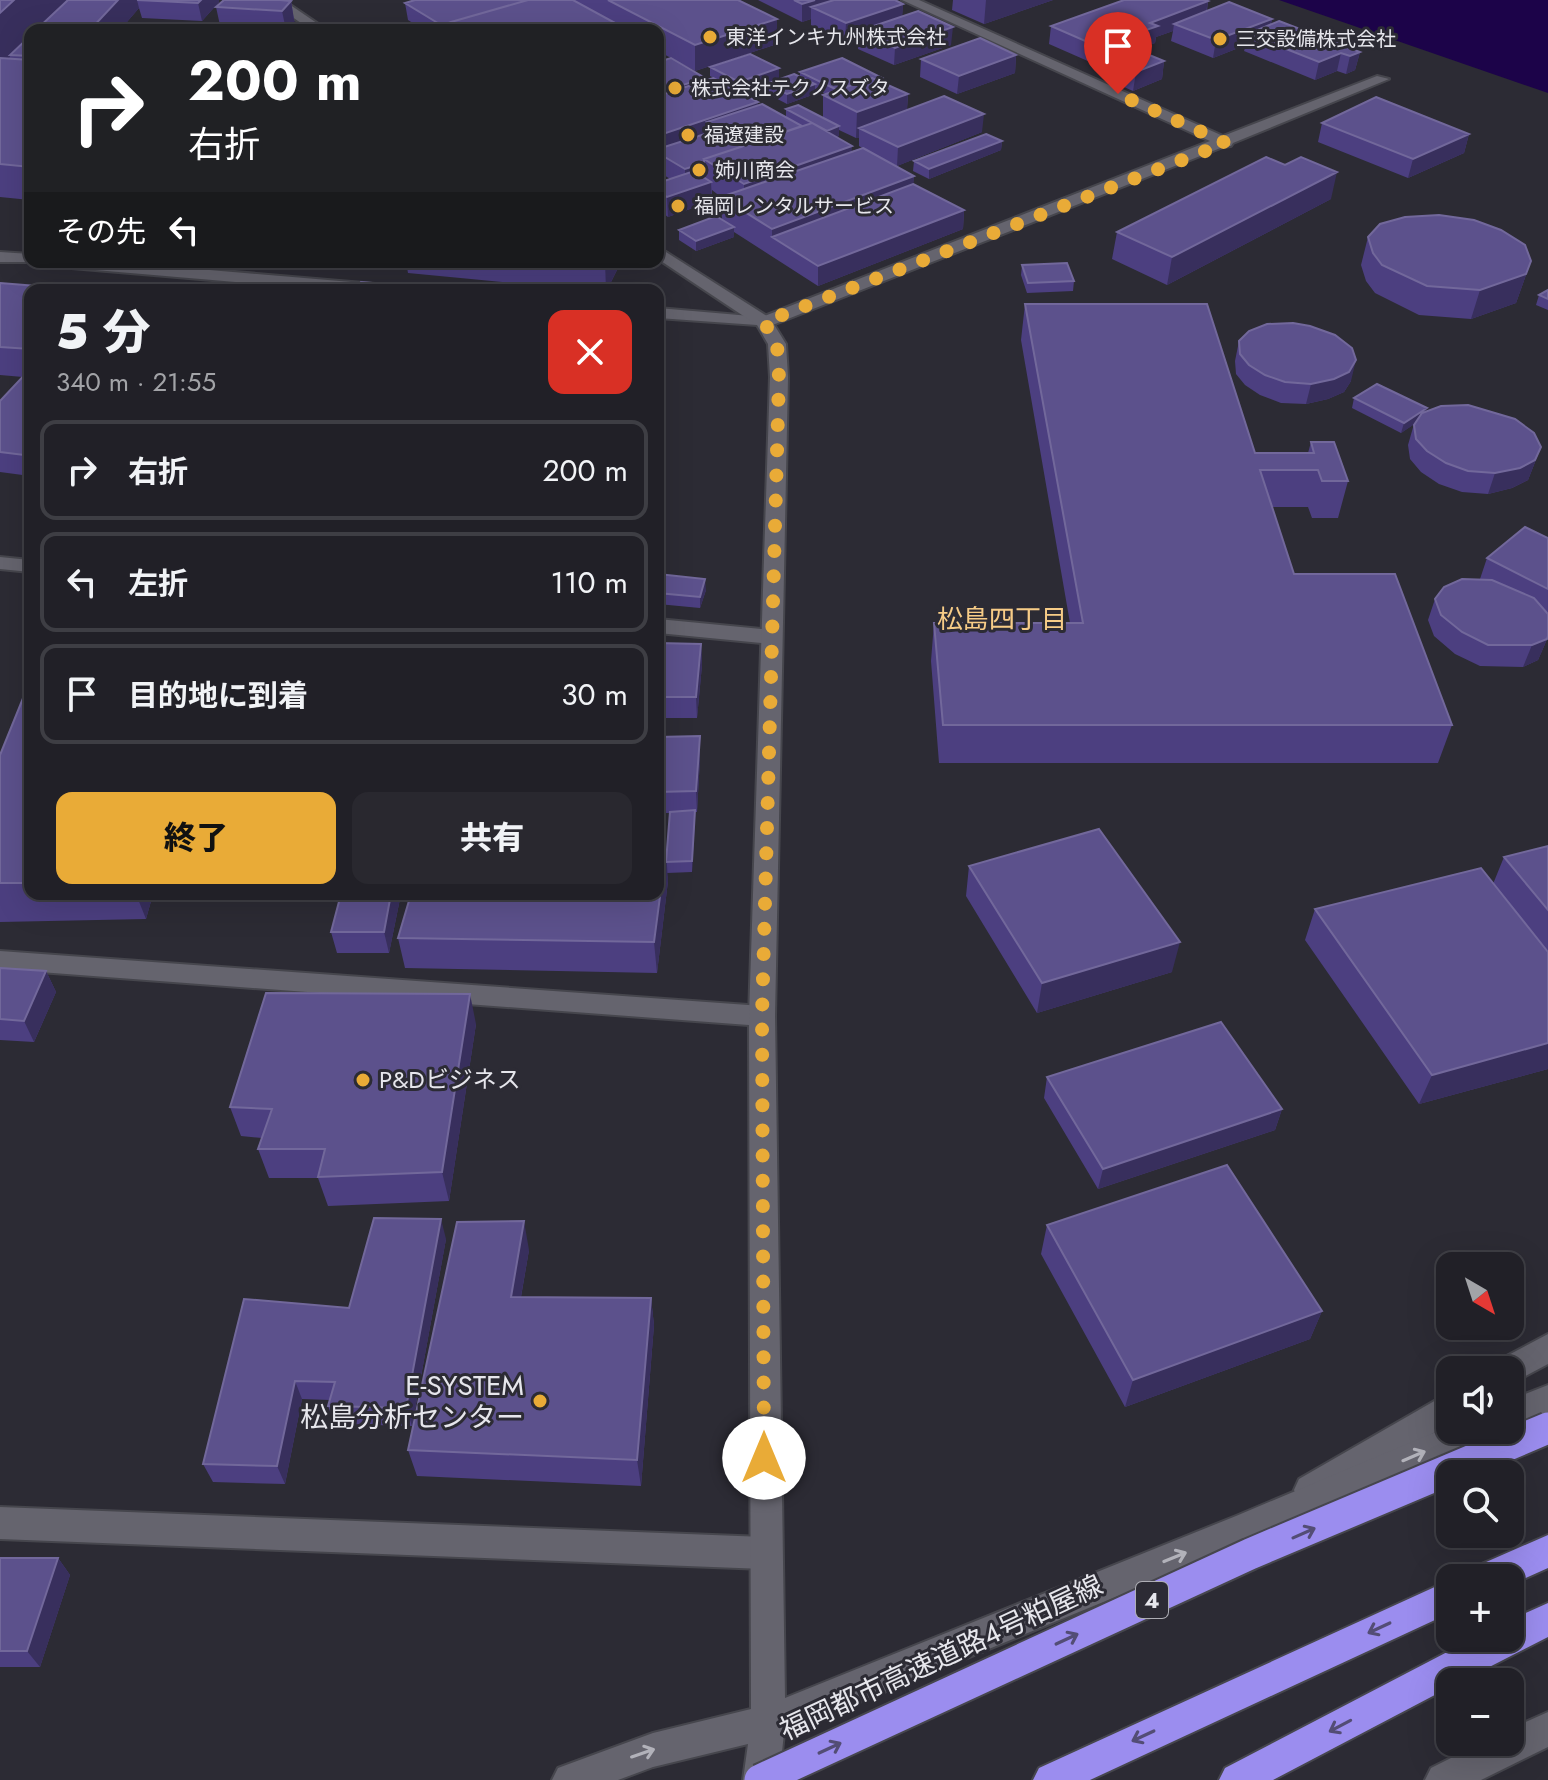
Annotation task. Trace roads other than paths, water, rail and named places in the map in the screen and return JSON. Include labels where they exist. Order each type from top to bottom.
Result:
[{"type":"highway","name":"福岡都市高速道路4号粕屋線","points":[[765,1777],[1117,1616],[1463,1462],[1548,1428]]},
{"type":"highway","points":[[1520,1564],[1548,1551]]},
{"type":"highway","points":[[1051,1780],[1436,1602]]},
{"type":"highway","points":[[1524,1631],[1548,1620]]},
{"type":"highway","points":[[1237,1780],[1483,1652]]},
{"type":"street","points":[[274,0],[311,24]]},
{"type":"street","points":[[908,0],[1226,143]]},
{"type":"street","points":[[664,314],[764,322],[1226,143],[1382,79]]},
{"type":"street","points":[[664,256],[764,322],[777,344],[779,377],[762,1016],[768,1722],[765,1777]]},
{"type":"street","points":[[0,257],[24,259]]},
{"type":"street","points":[[130,268],[317,284]]},
{"type":"street","points":[[0,563],[24,565]]},
{"type":"street","points":[[664,627],[772,637]]},
{"type":"street","points":[[0,960],[762,1016]]},
{"type":"street","points":[[1524,1362],[1548,1348]]},
{"type":"street","points":[[1524,1409],[1548,1399]]},
{"type":"street","points":[[1246,1528],[1436,1414]]},
{"type":"street","points":[[570,1780],[653,1750],[768,1722],[1246,1528],[1442,1444]]},
{"type":"street","points":[[0,1523],[765,1553]]},
{"type":"street","points":[[1443,1780],[1548,1729]]},
{"type":"place","name":"東洋インキ九州株式会社","points":[[710,37]]},
{"type":"place","name":"三交設備株式会社","points":[[1220,39]]},
{"type":"place","name":"株式会社テクノスズタ","points":[[675,88]]},
{"type":"place","name":"福遼建設","points":[[688,135]]},
{"type":"place","name":"姉川商会","points":[[699,170]]},
{"type":"place","name":"福岡レンタルサービス","points":[[678,206]]},
{"type":"place","name":"P&Dビジネス","points":[[363,1080]]},
{"type":"place","name":"E-SYSTEM 松島分析センター","points":[[540,1401]]},
{"type":"district","name":"松島四丁目","points":[[1002,619]]}]
